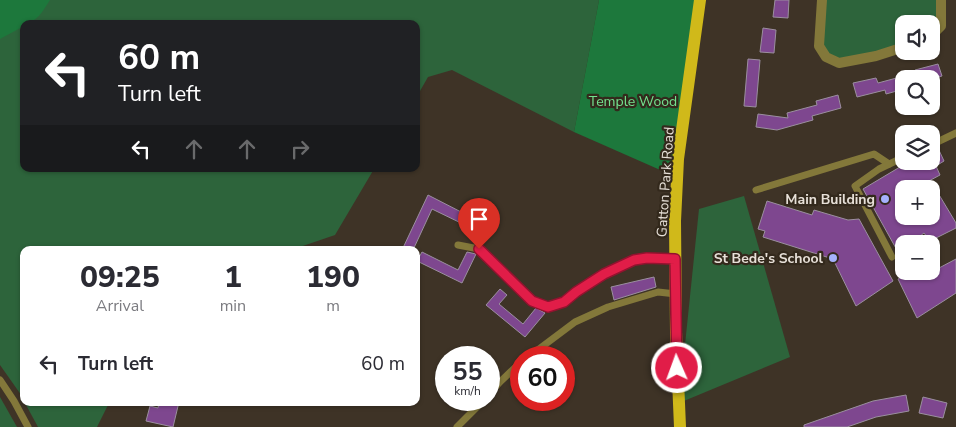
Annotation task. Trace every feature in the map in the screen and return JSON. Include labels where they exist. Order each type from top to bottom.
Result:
[{"type":"main road","name":"Gatton Park Road","points":[[680,427],[675,221],[678,159],[700,0]]},
{"type":"street","points":[[822,0],[819,46],[826,57],[839,62],[876,56],[895,50]]},
{"type":"street","points":[[940,27],[941,0]]},
{"type":"lane","points":[[940,141],[956,133]]},
{"type":"lane","points":[[756,190],[874,154],[889,164]]},
{"type":"lane","points":[[892,256],[855,186],[879,169],[895,161]]},
{"type":"lane","points":[[458,245],[479,249],[532,301],[548,307],[564,302],[604,274],[634,260],[647,258],[675,259]]},
{"type":"lane","points":[[543,346],[575,322],[608,307],[658,292],[676,294]]},
{"type":"lane","points":[[500,381],[510,372]]},
{"type":"lane","points":[[0,380],[28,427]]},
{"type":"lane","points":[[457,427],[473,411]]},
{"type":"green space","points":[[0,0],[599,0],[574,132],[452,70],[428,77],[420,91],[420,20],[20,20],[20,172],[372,172],[335,235],[303,246],[20,246],[20,393],[0,365]]},
{"type":"green space","points":[[0,0],[50,0],[34,20],[20,20],[20,28],[0,39]]},
{"type":"green space","name":"Temple Wood","points":[[599,0],[700,0],[678,175],[658,169],[574,132]]},
{"type":"green space","points":[[823,0],[941,0],[940,27],[940,15],[895,15],[895,49],[839,63],[819,46]]},
{"type":"green space","points":[[744,196],[790,357],[679,403],[699,209]]},
{"type":"green space","points":[[0,397],[17,427],[0,427]]},
{"type":"green space","points":[[27,406],[108,406],[97,427],[38,427]]},
{"type":"building","points":[[775,0],[789,0],[788,18],[773,17]]},
{"type":"building","points":[[763,28],[776,30],[774,53],[760,52]]},
{"type":"building","points":[[748,59],[760,60],[756,107],[744,106]]},
{"type":"building","points":[[938,64],[940,70],[915,70]]},
{"type":"building","points":[[876,78],[878,83],[895,78],[895,92],[886,94],[885,90],[857,97],[853,83]]},
{"type":"building","points":[[838,95],[841,108],[812,116],[813,120],[777,130],[756,127],[758,114],[788,118],[787,113],[817,105],[816,101]]},
{"type":"building","points":[[940,152],[944,161],[940,164]]},
{"type":"building","points":[[895,170],[938,170],[940,175],[931,180],[895,180],[895,225],[940,225],[940,196],[956,223],[956,228],[940,236],[926,235],[924,233],[921,235],[895,235],[895,247],[863,189]]},
{"type":"building","points":[[428,195],[467,215],[463,224],[432,209],[415,246],[404,246]]},
{"type":"building","points":[[767,201],[812,215],[814,210],[848,220],[859,219],[893,281],[856,306],[833,259],[763,237],[765,231],[758,229]]},
{"type":"building","points":[[422,252],[458,270],[467,252],[476,254],[462,283],[420,262]]},
{"type":"building","points":[[956,259],[956,293],[917,318],[898,280],[940,280],[940,267]]},
{"type":"building","points":[[654,277],[656,287],[614,300],[611,287]]},
{"type":"building","points":[[500,289],[507,295],[499,304],[523,324],[536,308],[545,313],[525,337],[486,305]]},
{"type":"building","points":[[906,395],[909,411],[876,417],[847,427],[804,427],[804,425],[873,401]]},
{"type":"building","points":[[923,397],[947,403],[943,418],[919,413]]},
{"type":"building","points":[[150,406],[158,408],[158,406],[178,406],[173,427],[146,421]]},
{"type":"place","name":"Main Building","points":[[885,199]]},
{"type":"place","name":"St Bede's School","points":[[833,258]]},
{"type":"route","points":[[479,249],[532,301],[548,307],[564,302],[604,274],[634,260],[647,258],[675,259],[677,368]]}]
